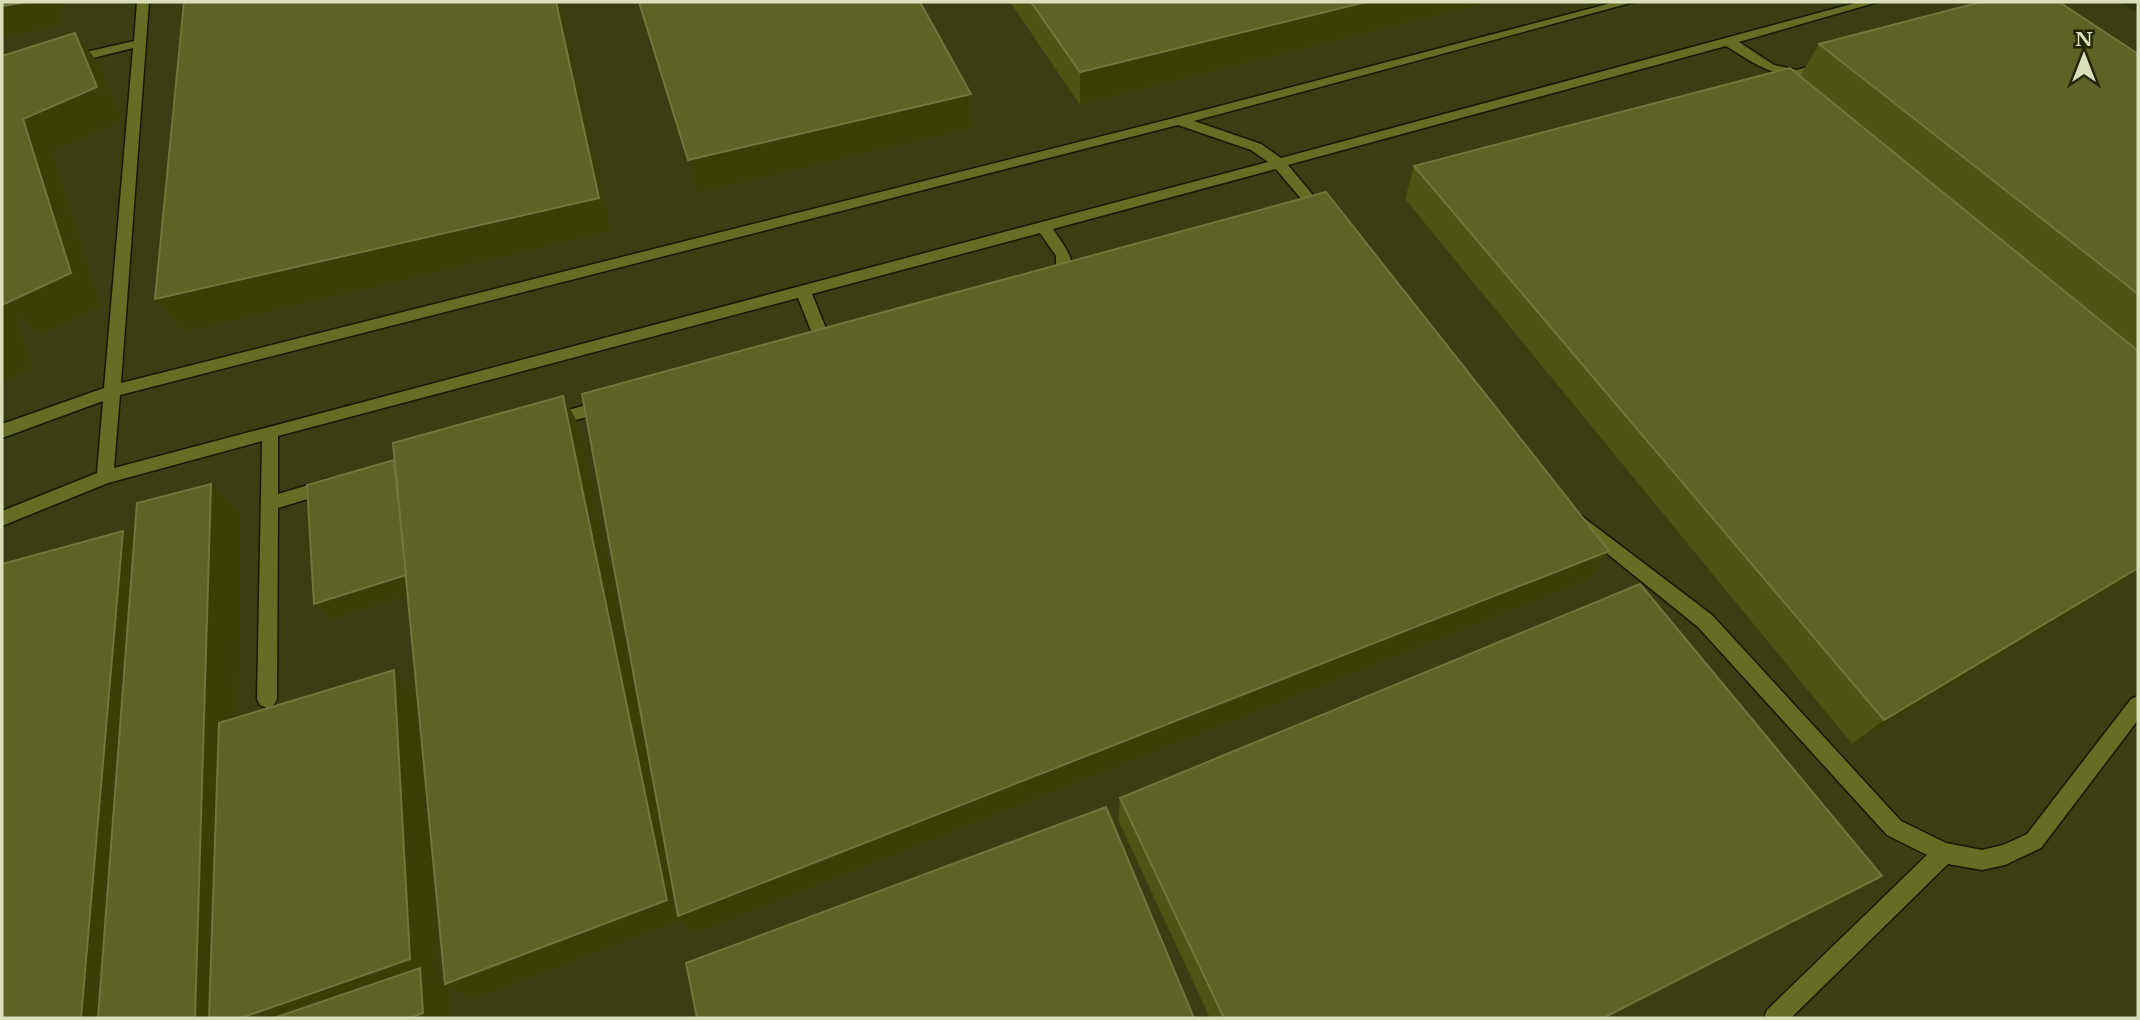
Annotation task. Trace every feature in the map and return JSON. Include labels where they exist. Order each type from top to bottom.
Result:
[{"type":"lane","points":[[105,477],[144,2]]},
{"type":"lane","points":[[2,431],[113,391],[1179,121],[1628,2]]},
{"type":"lane","points":[[2,519],[105,477],[1044,227],[1872,2]]},
{"type":"lane","points":[[1728,41],[1770,68],[1797,74],[1836,62]]},
{"type":"lane","points":[[57,63],[140,43]]},
{"type":"lane","points":[[1179,121],[1256,147],[1278,162],[1331,226]]},
{"type":"lane","points":[[1035,282],[1065,271],[1063,256],[1044,227]]},
{"type":"lane","points":[[803,290],[824,343]]},
{"type":"lane","points":[[533,427],[625,400]]},
{"type":"lane","points":[[267,699],[270,432]]},
{"type":"lane","points":[[268,504],[347,481]]},
{"type":"lane","points":[[1563,505],[1572,516],[1705,621],[1894,828],[1944,853],[1982,860],[2005,855],[2034,841],[2138,705]]},
{"type":"lane","points":[[1774,1018],[1944,853]]},
{"type":"shaded area","points":[[2,2],[2121,2],[2138,13],[2138,1018],[2,1018]]},
{"type":"building","points":[[2,2],[26,2],[2,6]]},
{"type":"building","points":[[184,2],[556,2],[599,198],[155,299]]},
{"type":"building","points":[[639,2],[920,2],[971,94],[688,160]]},
{"type":"building","points":[[1031,2],[1366,2],[1080,72]]},
{"type":"building","points":[[1981,2],[2059,2],[2138,54],[2138,294],[1819,44]]},
{"type":"building","points":[[75,33],[97,87],[23,119],[71,273],[4,304],[2,56]]},
{"type":"building","points":[[1790,68],[2138,351],[2138,568],[1884,720],[1414,166]]},
{"type":"building","points":[[1326,192],[1609,551],[678,916],[582,394]]},
{"type":"building","points":[[563,396],[667,900],[445,984],[393,443]]},
{"type":"building","points":[[394,460],[406,575],[314,604],[307,485]]},
{"type":"building","points":[[211,484],[195,1018],[98,1018],[137,503]]},
{"type":"building","points":[[123,531],[81,1018],[2,1018],[2,564]]},
{"type":"building","points":[[1640,584],[1882,876],[1603,1018],[1224,1018],[1120,798]]},
{"type":"building","points":[[394,670],[410,959],[241,1018],[209,1018],[219,723]]},
{"type":"building","points":[[1106,807],[1194,1018],[697,1018],[686,963]]},
{"type":"building","points":[[420,968],[423,1013],[410,1018],[274,1018]]}]
